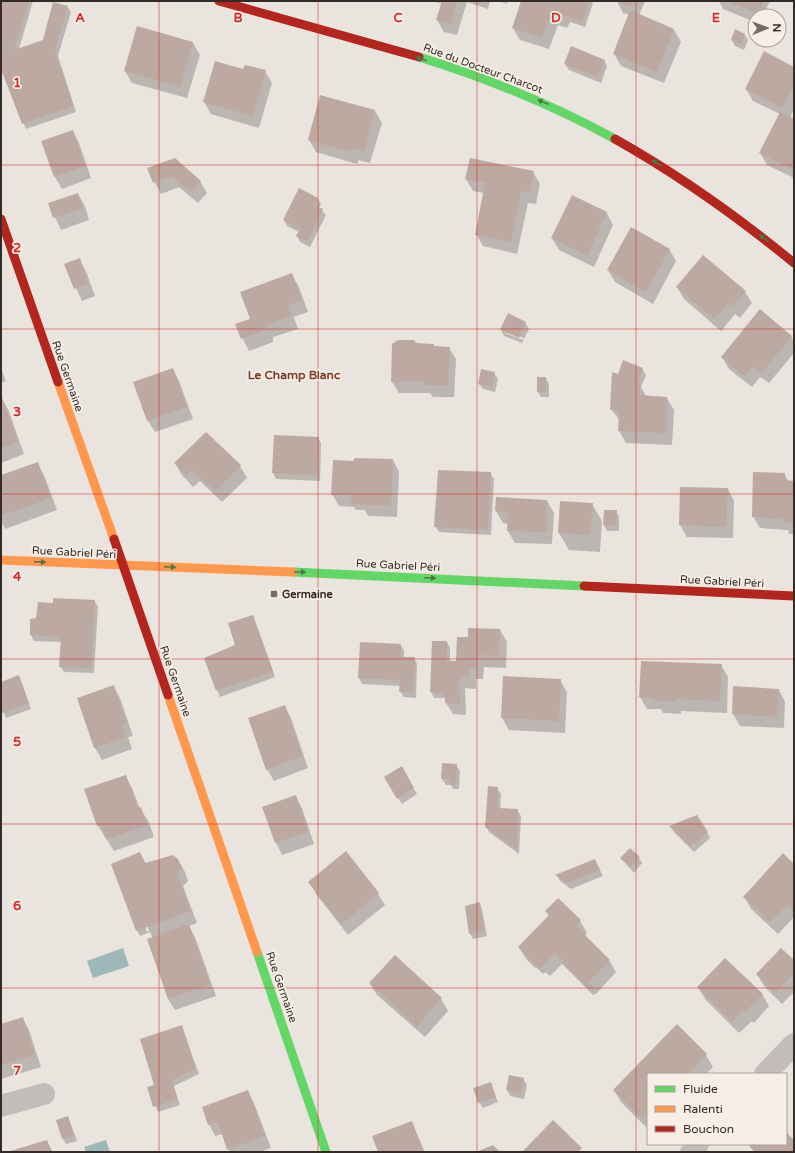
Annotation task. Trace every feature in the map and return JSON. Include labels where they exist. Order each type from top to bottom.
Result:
[{"type":"street","name":"Rue du Docteur Charcot","points":[[219,1],[339,33],[429,61],[501,85],[560,109],[677,175],[766,239],[794,263]]},
{"type":"street","name":"Rue Germaine","points":[[1,219],[119,553],[122,566],[128,578],[326,1152]]},
{"type":"street","name":"Rue Gabriel Péri","points":[[1,560],[299,572],[794,596]]},
{"type":"street","points":[[766,1073],[794,1044]]},
{"type":"street","points":[[1,1106],[44,1094]]},
{"type":"water","points":[[123,948],[129,966],[93,978],[87,961]]},
{"type":"water","points":[[106,1140],[110,1152],[86,1152],[84,1147]]},
{"type":"building","points":[[1,1],[29,1],[14,50],[43,40],[53,2],[68,6],[55,50],[73,106],[22,124],[1,69]]},
{"type":"building","points":[[442,1],[457,1],[451,24],[436,20]]},
{"type":"building","points":[[521,1],[589,1],[582,22],[561,14],[561,17],[551,14],[542,38],[512,28]]},
{"type":"building","points":[[616,1],[634,1],[631,7]]},
{"type":"building","points":[[725,1],[764,1],[761,8],[747,9]]},
{"type":"building","points":[[630,10],[674,29],[657,72],[613,54]]},
{"type":"building","points":[[137,26],[193,42],[180,87],[124,71]]},
{"type":"building","points":[[735,29],[745,34],[741,44],[731,40]]},
{"type":"building","points":[[571,46],[605,60],[597,77],[564,64]]},
{"type":"building","points":[[764,51],[794,67],[794,84],[782,108],[745,89]]},
{"type":"building","points":[[215,61],[243,69],[245,65],[266,70],[253,116],[203,102]]},
{"type":"building","points":[[320,95],[375,110],[364,151],[352,148],[350,152],[308,140]]},
{"type":"building","points":[[780,112],[794,119],[794,170],[759,153]]},
{"type":"building","points":[[73,130],[85,166],[54,177],[41,141]]},
{"type":"building","points":[[175,158],[201,181],[191,192],[172,176],[153,183],[147,168]]},
{"type":"building","points":[[470,158],[534,171],[530,192],[521,191],[511,242],[475,235],[485,183],[465,179]]},
{"type":"building","points":[[299,188],[318,198],[315,205],[323,209],[307,242],[296,236],[300,229],[283,220]]},
{"type":"building","points":[[78,193],[83,208],[53,218],[48,203]]},
{"type":"building","points":[[572,195],[607,212],[587,256],[551,238]]},
{"type":"building","points":[[631,227],[670,249],[646,292],[607,270]]},
{"type":"building","points":[[703,255],[746,291],[733,306],[728,303],[714,319],[676,287]]},
{"type":"building","points":[[80,258],[88,284],[74,289],[64,264]]},
{"type":"building","points":[[292,273],[302,300],[288,305],[292,316],[267,325],[266,330],[241,339],[235,324],[250,319],[240,292]]},
{"type":"building","points":[[760,309],[792,336],[762,372],[753,366],[744,376],[721,357]]},
{"type":"building","points":[[508,313],[526,322],[519,338],[500,330]]},
{"type":"building","points":[[398,340],[414,340],[416,343],[450,347],[448,386],[425,385],[423,381],[391,382],[392,344]]},
{"type":"building","points":[[623,360],[643,368],[638,382],[640,383],[640,395],[667,397],[666,433],[618,431],[619,410],[610,410],[612,372],[618,374]]},
{"type":"building","points":[[173,368],[187,407],[147,421],[133,382]]},
{"type":"building","points":[[481,369],[495,372],[492,387],[478,384]]},
{"type":"building","points":[[537,377],[546,377],[546,392],[537,392]]},
{"type":"building","points":[[1,395],[18,442],[1,448]]},
{"type":"building","points":[[206,432],[241,465],[215,491],[192,470],[186,475],[174,463]]},
{"type":"building","points":[[274,435],[319,437],[317,475],[272,473]]},
{"type":"building","points":[[355,458],[393,459],[391,506],[351,504],[352,495],[331,495],[333,460],[353,461]]},
{"type":"building","points":[[38,462],[51,498],[1,516],[1,475]]},
{"type":"building","points":[[438,470],[491,472],[488,530],[434,527]]},
{"type":"building","points":[[753,472],[785,473],[785,480],[794,481],[794,522],[782,522],[782,519],[752,517]]},
{"type":"building","points":[[680,487],[728,488],[726,527],[679,525]]},
{"type":"building","points":[[496,497],[547,500],[546,532],[507,531],[508,513],[495,511]]},
{"type":"building","points":[[560,501],[593,503],[590,535],[558,533]]},
{"type":"building","points":[[604,510],[617,510],[616,526],[603,525]]},
{"type":"building","points":[[53,598],[95,600],[91,668],[59,667],[61,637],[30,635],[30,619],[36,618],[38,602],[53,603]]},
{"type":"building","points":[[253,615],[273,671],[216,691],[204,658],[235,645],[228,623]]},
{"type":"building","points":[[468,628],[500,629],[499,656],[478,655],[477,668],[470,667],[469,677],[459,677],[460,704],[445,703],[445,693],[430,692],[432,641],[447,641],[447,661],[456,661],[457,637],[468,637]]},
{"type":"building","points":[[360,642],[401,644],[401,657],[415,657],[413,692],[399,692],[400,680],[358,678]]},
{"type":"building","points":[[641,661],[722,664],[720,701],[675,699],[674,702],[655,701],[654,698],[639,697]]},
{"type":"building","points":[[19,675],[29,703],[2,713],[1,682]]},
{"type":"building","points":[[503,676],[561,679],[559,721],[501,718]]},
{"type":"building","points":[[114,685],[127,724],[122,725],[126,737],[94,748],[77,698]]},
{"type":"building","points":[[733,686],[779,689],[777,717],[732,714]]},
{"type":"building","points":[[285,705],[302,756],[266,770],[248,718]]},
{"type":"building","points":[[442,763],[457,764],[456,784],[449,783],[449,779],[441,779]]},
{"type":"building","points":[[402,766],[414,788],[397,799],[384,777]]},
{"type":"building","points":[[126,775],[138,808],[141,807],[147,825],[106,839],[102,826],[97,826],[84,789]]},
{"type":"building","points":[[488,786],[498,787],[497,808],[518,809],[517,849],[485,827]]},
{"type":"building","points":[[296,795],[308,832],[275,843],[262,807]]},
{"type":"building","points":[[697,815],[708,832],[690,846],[669,826]]},
{"type":"building","points":[[630,848],[640,857],[630,867],[620,858]]},
{"type":"building","points":[[346,851],[379,893],[341,924],[308,882]]},
{"type":"building","points":[[140,852],[145,863],[173,855],[178,859],[182,868],[177,874],[191,911],[136,931],[111,864]]},
{"type":"building","points":[[783,853],[794,864],[794,911],[787,905],[770,922],[743,897]]},
{"type":"building","points":[[595,859],[600,870],[567,883],[555,875]]},
{"type":"building","points":[[558,898],[581,920],[576,926],[610,960],[589,982],[593,986],[589,989],[555,953],[539,969],[518,947],[549,915],[545,911]]},
{"type":"building","points":[[480,902],[484,930],[469,934],[465,906]]},
{"type":"building","points":[[189,924],[210,984],[168,999],[147,939]]},
{"type":"building","points":[[781,948],[794,960],[794,973],[775,993],[756,974]]},
{"type":"building","points":[[395,955],[442,998],[417,1026],[369,983]]},
{"type":"building","points":[[725,958],[763,994],[746,1011],[744,1009],[732,1022],[697,987]]},
{"type":"building","points":[[23,1017],[35,1055],[1,1065],[1,1024]]},
{"type":"building","points":[[677,1024],[707,1054],[689,1073],[647,1073],[647,1114],[642,1119],[613,1090]]},
{"type":"building","points":[[182,1025],[196,1068],[172,1080],[177,1099],[153,1107],[147,1087],[154,1085],[140,1039]]},
{"type":"building","points":[[509,1075],[524,1078],[521,1094],[506,1090]]},
{"type":"building","points":[[491,1082],[496,1097],[478,1103],[473,1088]]},
{"type":"building","points":[[248,1090],[265,1136],[227,1150],[218,1122],[208,1125],[202,1107]]},
{"type":"building","points":[[68,1116],[74,1135],[62,1139],[56,1120]]},
{"type":"building","points":[[553,1120],[582,1148],[578,1152],[522,1152]]},
{"type":"building","points":[[412,1121],[424,1152],[378,1152],[372,1136]]},
{"type":"building","points":[[787,1133],[794,1140],[794,1152],[755,1152],[749,1146],[787,1145]]},
{"type":"building","points":[[47,1140],[51,1152],[7,1152]]},
{"type":"building","points":[[493,1145],[500,1152],[476,1152]]},
{"type":"traffic: fast","points":[[419,57],[470,74],[519,93],[568,115],[615,139]]},
{"type":"traffic: fast","points":[[293,572],[584,586]]},
{"type":"traffic: fast","points":[[257,952],[326,1152]]},
{"type":"traffic: slow","points":[[58,382],[114,539]]},
{"type":"traffic: slow","points":[[1,560],[293,572]]},
{"type":"traffic: slow","points":[[168,695],[257,952]]},
{"type":"traffic: jam","points":[[219,1],[419,57]]},
{"type":"traffic: jam","points":[[615,139],[708,197],[794,263]]},
{"type":"traffic: jam","points":[[1,219],[58,382]]},
{"type":"traffic: jam","points":[[114,539],[168,695]]},
{"type":"traffic: jam","points":[[584,586],[794,596]]},
{"type":"place","name":"Germaine","points":[[274,594]]},
{"type":"district","name":"Le Champ Blanc","points":[[294,375]]}]
